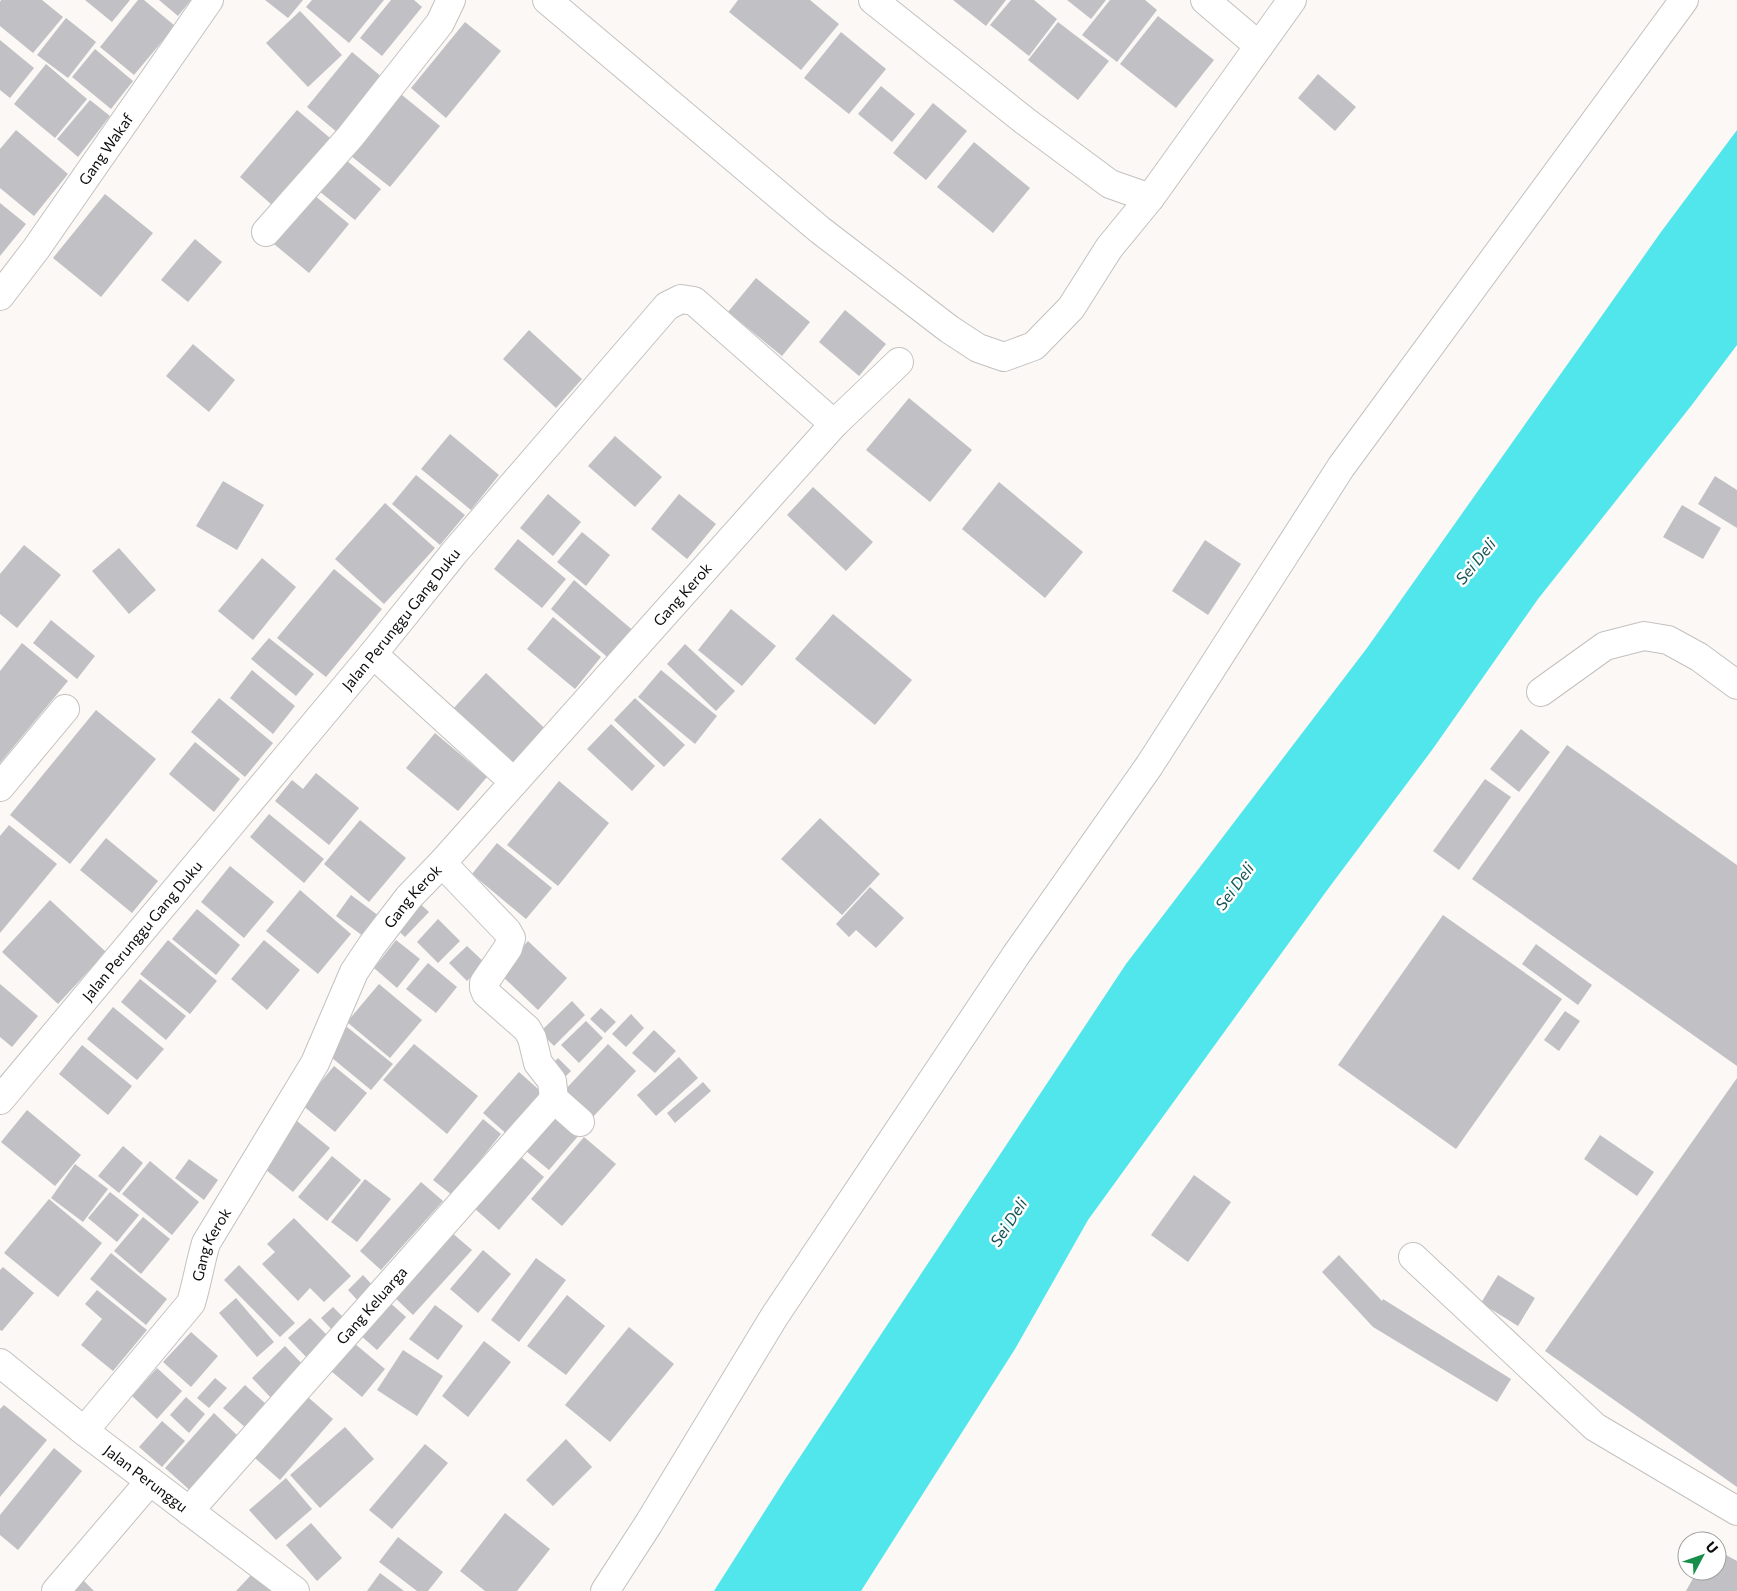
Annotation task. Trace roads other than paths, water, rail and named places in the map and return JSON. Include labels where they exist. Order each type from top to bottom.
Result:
[{"type":"street","name":"Gang Wakaf","points":[[0,296],[36,249],[210,0]]},
{"type":"street","points":[[266,232],[350,137],[440,23],[451,0]]},
{"type":"street","points":[[547,0],[820,230],[949,329],[978,348],[1004,357],[1034,346],[1071,308],[1109,248],[1150,198],[1292,0]]},
{"type":"street","points":[[873,0],[1025,121],[1110,184],[1150,198]]},
{"type":"street","points":[[1205,0],[1259,46]]},
{"type":"street","points":[[605,1591],[649,1523],[774,1317],[1016,955],[1149,766],[1340,467],[1684,0]]},
{"type":"street","name":"Jalan Perunggu Gang Duku","points":[[0,1100],[461,546],[667,306],[681,299],[694,301],[834,424]]},
{"type":"street","name":"Gang Kerok","points":[[84,1431],[191,1303],[199,1279],[201,1260],[206,1244],[315,1063],[354,972],[372,945],[409,897],[442,863],[834,424],[899,362]]},
{"type":"street","points":[[1540,692],[1605,646],[1644,636],[1668,640],[1699,657],[1737,685]]},
{"type":"street","points":[[372,654],[514,782]]},
{"type":"street","points":[[0,787],[65,709]]},
{"type":"street","points":[[442,863],[507,931],[511,938],[508,948],[484,983],[484,988],[486,993],[527,1029],[532,1038],[538,1063],[552,1081],[554,1099],[580,1122]]},
{"type":"street","name":"Gang Keluarga","points":[[188,1511],[554,1099]]},
{"type":"street","points":[[1413,1257],[1595,1427],[1737,1511]]},
{"type":"street","name":"Jalan Perunggu","points":[[0,1362],[84,1431],[295,1591]]},
{"type":"street","points":[[56,1591],[150,1481]]},
{"type":"water","name":"Sei Deli","points":[[1737,130],[1737,345],[1538,599],[1432,750],[1325,893],[1088,1220],[1015,1349],[861,1591],[714,1591],[784,1481],[1126,964],[1367,648],[1661,232]]}]
